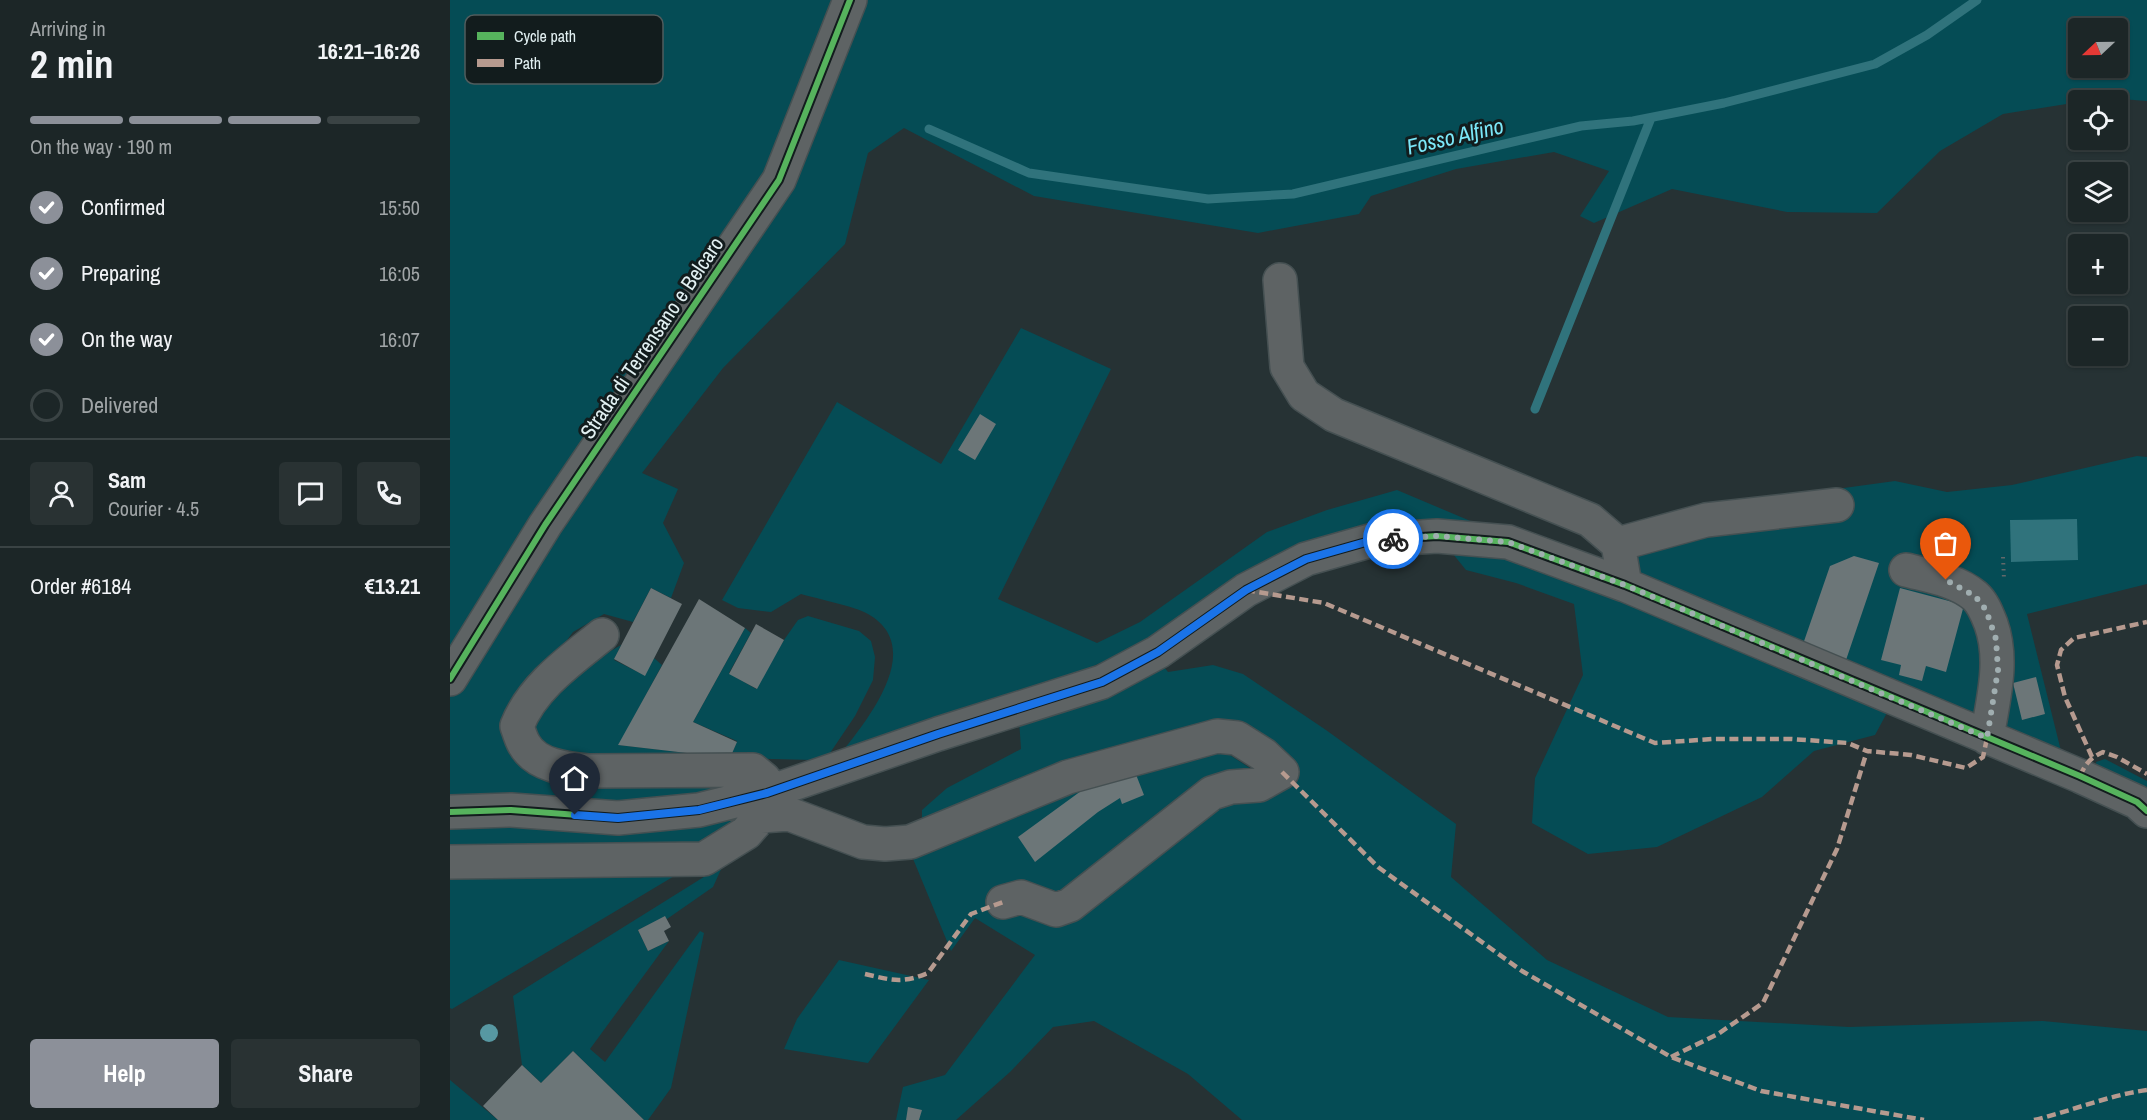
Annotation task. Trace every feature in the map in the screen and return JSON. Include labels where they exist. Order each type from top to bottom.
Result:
[{"type":"street","name":"Strada di Terrensano e Belcaro","points":[[450,679],[544,525],[779,180],[850,0]]},
{"type":"street","points":[[1280,280],[1287,367],[1304,395],[1334,415],[1590,520],[1618,544],[1625,585]]},
{"type":"street","points":[[1618,544],[1706,520],[1837,505]]},
{"type":"street","points":[[450,812],[511,810],[618,818],[764,805],[938,734],[1102,682],[1158,652],[1246,590],[1306,559],[1373,540],[1437,536],[1508,542],[1625,585],[2137,802],[2147,811]]},
{"type":"street","points":[[1906,570],[1946,580],[1975,596],[1986,610],[1996,639],[1998,670],[1987,738]]},
{"type":"street","points":[[450,862],[704,859],[746,833],[764,805],[764,779],[753,770],[588,771],[564,769],[542,760],[525,746],[517,726],[522,713],[538,692],[560,670],[602,635]]},
{"type":"street","points":[[764,805],[862,842],[885,844],[910,842],[1068,777],[1217,736],[1237,738],[1264,755],[1282,772],[1259,785],[1231,787],[1212,793],[1071,905],[1056,910],[1021,897],[1003,902]]},
{"type":"shaded area","points":[[450,0],[2147,0],[2147,101],[2128,100],[2128,90],[2068,90],[2068,104],[2003,114],[1940,151],[1877,213],[1787,212],[1672,189],[1594,223],[1580,216],[1609,171],[1554,152],[1456,169],[1371,196],[1359,214],[1258,233],[1034,196],[904,128],[868,153],[845,244],[723,368],[642,473],[678,489],[663,523],[684,563],[671,598],[651,588],[633,622],[604,614],[573,632],[506,722],[514,749],[735,776],[743,818],[707,848],[450,854]]},
{"type":"shaded area","points":[[1021,328],[1111,369],[998,599],[1097,643],[1140,622],[1267,532],[1327,510],[1397,490],[1487,528],[1371,530],[1171,627],[1125,652],[1048,686],[842,752],[866,721],[887,683],[892,663],[892,645],[885,628],[862,611],[801,594],[771,612],[738,608],[722,600],[837,402],[941,464]]},
{"type":"shaded area","points":[[2137,456],[2147,457],[2147,584],[2027,614],[2061,751],[1631,577],[1623,529],[1699,508],[1895,481],[1947,492],[2012,485]]},
{"type":"shaded area","points":[[2077,519],[2078,560],[2011,562],[2010,520]]},
{"type":"shaded area","points":[[1453,554],[1508,559],[1601,589],[1889,709],[1875,735],[1814,751],[1762,797],[1657,847],[1588,854],[1532,823],[1535,778],[1583,675],[1574,604],[1516,583],[1466,570]]},
{"type":"shaded area","points":[[808,616],[859,631],[871,641],[875,657],[873,680],[855,716],[828,756],[815,760],[730,758],[737,741],[693,722],[745,628],[751,633],[729,673],[756,689],[798,620]]},
{"type":"shaded area","points":[[621,645],[614,660],[644,675],[654,658],[662,665],[619,745],[730,758],[564,759],[533,741],[535,706],[575,672]]},
{"type":"shaded area","points":[[1160,662],[1168,672],[1213,665],[1243,674],[1326,730],[1456,824],[1451,877],[1547,960],[1668,1017],[1849,1027],[2043,1021],[2147,1031],[2147,1120],[1242,1120],[1188,1074],[1094,1021],[1053,1027],[1010,1072],[956,1120],[896,1120],[903,1087],[945,1075],[1035,955],[975,918],[951,951],[909,849],[1072,785],[1216,746],[1256,772],[1243,730],[922,828],[922,810],[947,788],[1021,749],[1019,719]]},
{"type":"shaded area","points":[[2105,759],[2147,781],[2147,802],[2098,775],[2096,762]]},
{"type":"shaded area","points":[[723,865],[713,887],[667,919],[665,917],[638,930],[648,951],[669,941],[590,1049],[605,1062],[700,931],[704,933],[671,1088],[648,1120],[644,1120],[573,1051],[541,1083],[522,1065],[513,996]]},
{"type":"shaded area","points":[[450,871],[681,872],[452,1009],[450,1008]]},
{"type":"shaded area","points":[[839,960],[929,980],[868,1063],[784,1049],[797,1019]]},
{"type":"shaded area","points":[[450,1080],[498,1120],[450,1120]]},
{"type":"building","points":[[980,414],[996,424],[975,460],[958,450]]},
{"type":"building","points":[[1854,556],[1879,563],[1845,663],[1802,647],[1830,566]]},
{"type":"building","points":[[651,588],[682,604],[645,676],[614,659]]},
{"type":"building","points":[[1900,588],[1964,605],[1946,672],[1926,666],[1922,681],[1899,675],[1901,665],[1881,660]]},
{"type":"building","points":[[699,599],[745,628],[693,722],[737,742],[730,758],[618,745]]},
{"type":"building","points":[[756,624],[784,640],[757,689],[729,674]]},
{"type":"building","points":[[2036,677],[2045,714],[2022,720],[2013,683]]},
{"type":"building","points":[[1135,772],[1144,795],[1122,804],[1120,798],[1098,812],[1035,862],[1018,837],[1081,791],[1110,777]]},
{"type":"building","points":[[665,916],[671,927],[664,931],[669,941],[648,951],[638,930]]},
{"type":"building","points":[[573,1051],[644,1120],[498,1120],[483,1106],[522,1065],[541,1083]]},
{"type":"building","points":[[908,1107],[922,1110],[919,1120],[906,1120]]},
{"type":"waterway","name":"Fosso Alfino","points":[[929,129],[1029,173],[1208,199],[1293,194],[1581,126],[1633,121],[1724,103],[1875,64],[1927,35],[1977,0]]},
{"type":"waterway","points":[[1535,409],[1651,118]]},
{"type":"marked path","points":[[1246,590],[1324,603],[1655,743],[1713,739],[1791,739],[1848,743],[1867,751],[1911,755],[1966,768],[1983,757],[1987,738]]},
{"type":"marked path","points":[[2092,757],[2065,697],[2057,665],[2061,650],[2074,638],[2147,622]]},
{"type":"marked path","points":[[1671,1057],[1718,1034],[1763,1003],[1837,849],[1867,751]]},
{"type":"marked path","points":[[2080,776],[2089,761],[2103,752],[2147,774]]},
{"type":"marked path","points":[[1282,772],[1378,867],[1522,971],[1671,1057],[1761,1091],[1924,1120]]},
{"type":"marked path","points":[[865,974],[903,980],[928,973],[971,914],[1003,902]]},
{"type":"marked path","points":[[2034,1120],[2147,1090]]},
{"type":"cycle path","points":[[450,679],[545,525],[779,180],[850,0]]},
{"type":"cycle path","points":[[450,812],[511,810],[618,818],[699,810],[767,793],[938,734],[1102,682],[1158,652],[1246,590],[1306,559],[1373,540],[1437,536],[1508,542],[1625,585],[2080,776],[2137,802],[2147,811]]},
{"type":"way so far","points":[[1393,539],[1437,536],[1508,542],[1625,585],[1987,738],[1998,670],[1996,639],[1986,610],[1975,596],[1946,580]]},
{"type":"route","points":[[575,815],[618,818],[699,810],[767,793],[938,734],[1102,682],[1158,652],[1246,590],[1306,559],[1373,540],[1393,539]]}]
